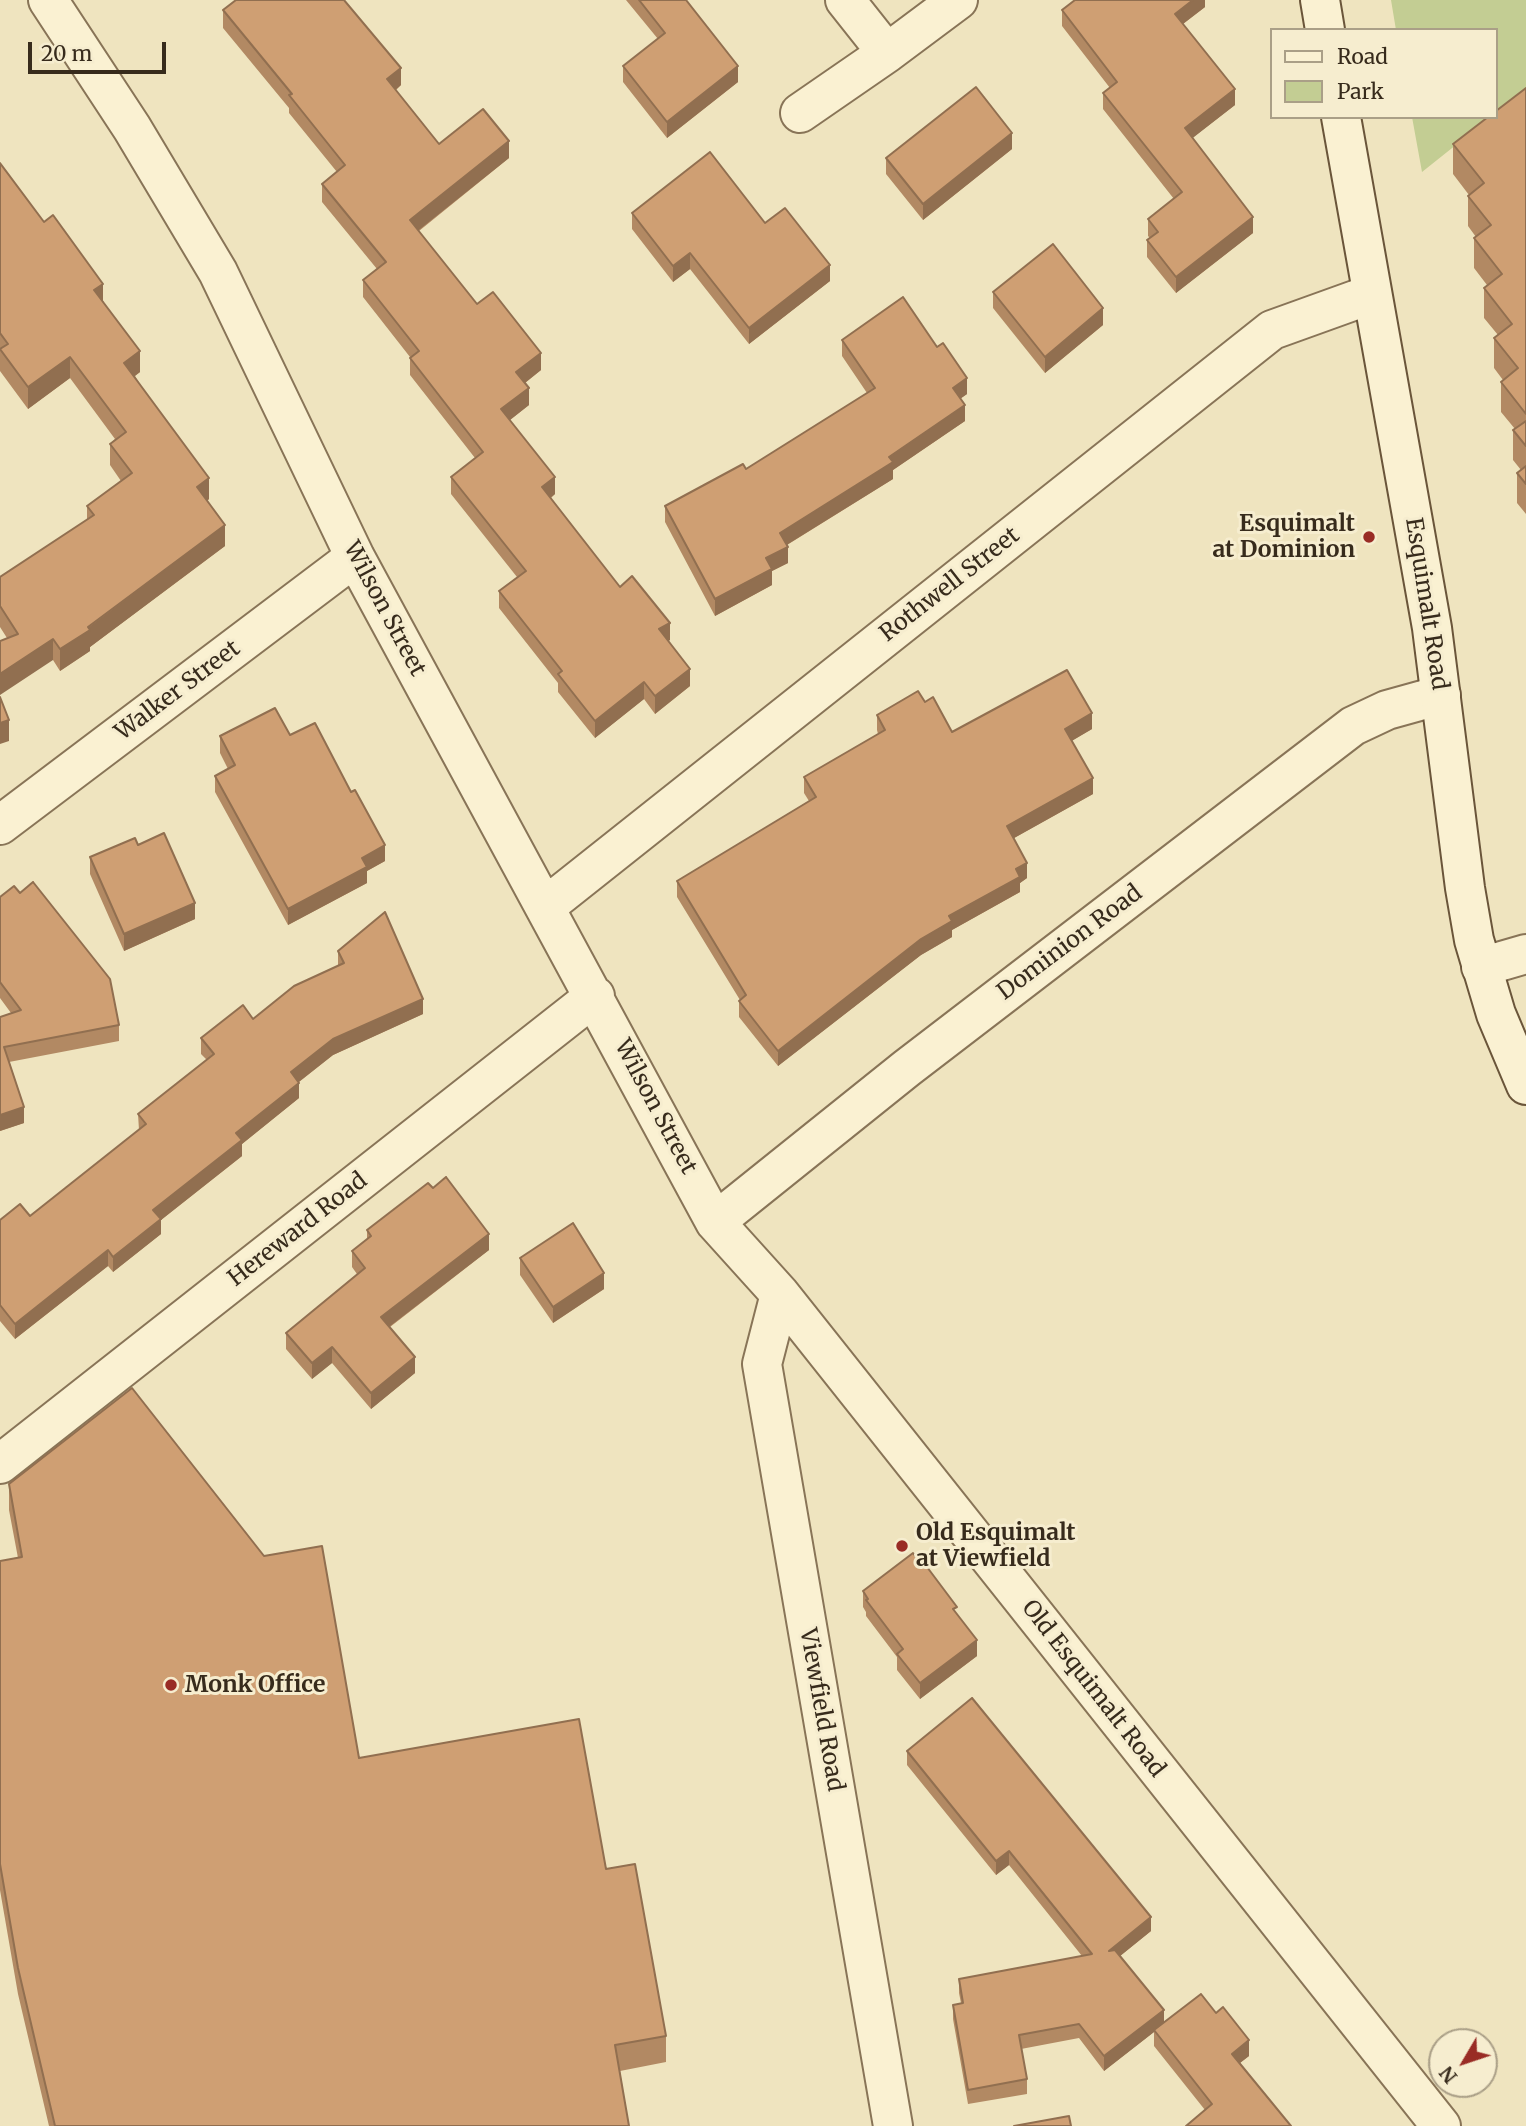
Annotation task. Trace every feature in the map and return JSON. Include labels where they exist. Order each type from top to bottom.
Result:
[{"type":"street","name":"Wilson Street","points":[[48,0],[132,128],[218,272],[355,557],[715,1222]]},
{"type":"street","points":[[845,0],[887,53]]},
{"type":"street","points":[[800,113],[958,0]]},
{"type":"street","points":[[1320,0],[1325,28]]},
{"type":"street","name":"Esquimalt Road","points":[[1341,119],[1432,628],[1465,888],[1481,967],[1506,1041],[1526,1085]]},
{"type":"street","name":"Rothwell Street","points":[[545,907],[1272,330],[1372,294]]},
{"type":"street","name":"Walker Street","points":[[0,825],[355,557]]},
{"type":"street","name":"Dominion Road","points":[[715,1222],[907,1068],[1353,726],[1387,710],[1441,695]]},
{"type":"street","points":[[1481,967],[1526,954]]},
{"type":"street","name":"Hereward Road","points":[[0,1464],[595,996]]},
{"type":"street","name":"Old Esquimalt Road","points":[[715,1222],[780,1294],[1441,2126]]},
{"type":"street","name":"Viewfield Road","points":[[780,1294],[762,1364],[893,2126]]},
{"type":"green space","points":[[1391,0],[1526,0],[1526,90],[1498,111],[1498,28],[1396,28]]},
{"type":"green space","points":[[1412,119],[1488,119],[1422,172]]},
{"type":"building","points":[[236,0],[344,0],[401,68],[387,79],[439,144],[483,109],[509,141],[410,220],[477,304],[493,292],[541,353],[516,372],[529,388],[501,409],[555,477],[542,487],[620,587],[632,576],[670,623],[659,629],[690,669],[655,696],[644,682],[595,721],[558,674],[562,671],[499,591],[526,571],[451,477],[483,452],[410,358],[419,351],[363,280],[386,262],[322,184],[345,165],[289,95],[292,94],[223,10]]},
{"type":"building","points":[[639,0],[686,0],[738,66],[667,122],[623,66],[665,33]]},
{"type":"building","points":[[1075,0],[1193,0],[1175,14],[1235,89],[1185,128],[1253,217],[1176,277],[1147,240],[1158,232],[1148,219],[1182,192],[1103,93],[1117,82],[1062,10]]},
{"type":"building","points":[[976,87],[1012,133],[923,204],[886,158]]},
{"type":"building","points":[[1526,88],[1526,414],[1501,382],[1518,368],[1494,338],[1512,324],[1484,288],[1502,274],[1474,238],[1491,225],[1468,196],[1484,183],[1453,144],[1485,119],[1498,119],[1498,109]]},
{"type":"building","points":[[710,152],[765,223],[785,208],[830,265],[749,328],[690,253],[673,266],[632,213]]},
{"type":"building","points":[[0,163],[44,222],[53,215],[103,284],[94,290],[140,351],[124,363],[209,478],[197,487],[225,525],[88,627],[90,630],[60,649],[53,639],[0,674],[0,641],[18,634],[0,606],[0,577],[94,515],[87,506],[132,473],[110,444],[126,432],[70,357],[28,387],[0,349],[8,344],[0,333]]},
{"type":"building","points":[[1053,244],[1103,308],[1045,357],[993,292]]},
{"type":"building","points":[[903,297],[937,347],[943,343],[967,378],[953,388],[965,405],[889,457],[893,462],[780,533],[788,547],[766,558],[772,569],[715,599],[665,506],[743,464],[746,469],[875,388],[842,340]]},
{"type":"building","points":[[1526,421],[1526,446],[1513,430]]},
{"type":"building","points":[[1526,466],[1526,484],[1517,473]]},
{"type":"building","points":[[1067,670],[1092,713],[1065,729],[1093,778],[1007,826],[1027,863],[1016,869],[1020,877],[949,916],[952,921],[921,939],[778,1051],[739,1001],[746,995],[677,881],[816,797],[804,777],[885,730],[877,715],[918,691],[925,702],[933,697],[952,732]]},
{"type":"building","points":[[0,697],[9,720],[0,723]]},
{"type":"building","points":[[275,708],[290,735],[315,723],[351,792],[355,790],[385,845],[362,858],[367,867],[288,909],[215,776],[235,765],[220,736]]},
{"type":"building","points":[[164,833],[195,903],[124,934],[90,857],[135,838],[138,845]]},
{"type":"building","points":[[33,882],[110,979],[119,1025],[4,1047],[24,1107],[0,1115],[0,1017],[21,1010],[0,982],[0,897],[14,886],[20,893]]},
{"type":"building","points":[[385,912],[423,999],[333,1039],[291,1072],[299,1083],[236,1133],[242,1140],[153,1210],[161,1219],[113,1257],[108,1250],[15,1324],[0,1305],[0,1220],[20,1204],[30,1216],[146,1124],[138,1114],[214,1054],[201,1038],[243,1005],[253,1019],[294,986],[344,963],[338,951]]},
{"type":"building","points":[[446,1177],[489,1234],[381,1317],[415,1357],[371,1393],[332,1347],[312,1363],[286,1333],[365,1268],[352,1251],[371,1236],[367,1230],[428,1183],[433,1188]]},
{"type":"building","points":[[573,1223],[604,1273],[553,1307],[520,1258]]},
{"type":"building","points":[[132,1388],[264,1556],[322,1546],[359,1758],[579,1719],[606,1869],[635,1864],[666,2036],[615,2045],[629,2126],[55,2126],[18,1968],[0,1864],[0,1561],[22,1557],[9,1484]]},
{"type":"building","points":[[913,1553],[919,1561],[921,1559],[957,1607],[953,1609],[977,1640],[920,1683],[897,1654],[903,1649],[866,1600],[868,1599],[863,1591]]},
{"type":"building","points":[[972,1698],[1151,1917],[1109,1951],[1115,1950],[1164,2010],[1104,2056],[1079,2024],[1019,2035],[1027,2079],[968,2090],[953,2005],[963,2003],[959,1979],[1092,1954],[1009,1851],[996,1861],[907,1751]]},
{"type":"building","points":[[1201,1994],[1216,2013],[1223,2007],[1249,2040],[1232,2054],[1291,2126],[1186,2126],[1212,2104],[1154,2030]]},
{"type":"building","points":[[1069,2116],[1071,2126],[1014,2126]]},
{"type":"place","name":"Esquimalt at Dominion","points":[[1369,537]]},
{"type":"place","name":"Old Esquimalt at Viewfield","points":[[902,1546]]},
{"type":"place","name":"Monk Office","points":[[171,1685]]}]
